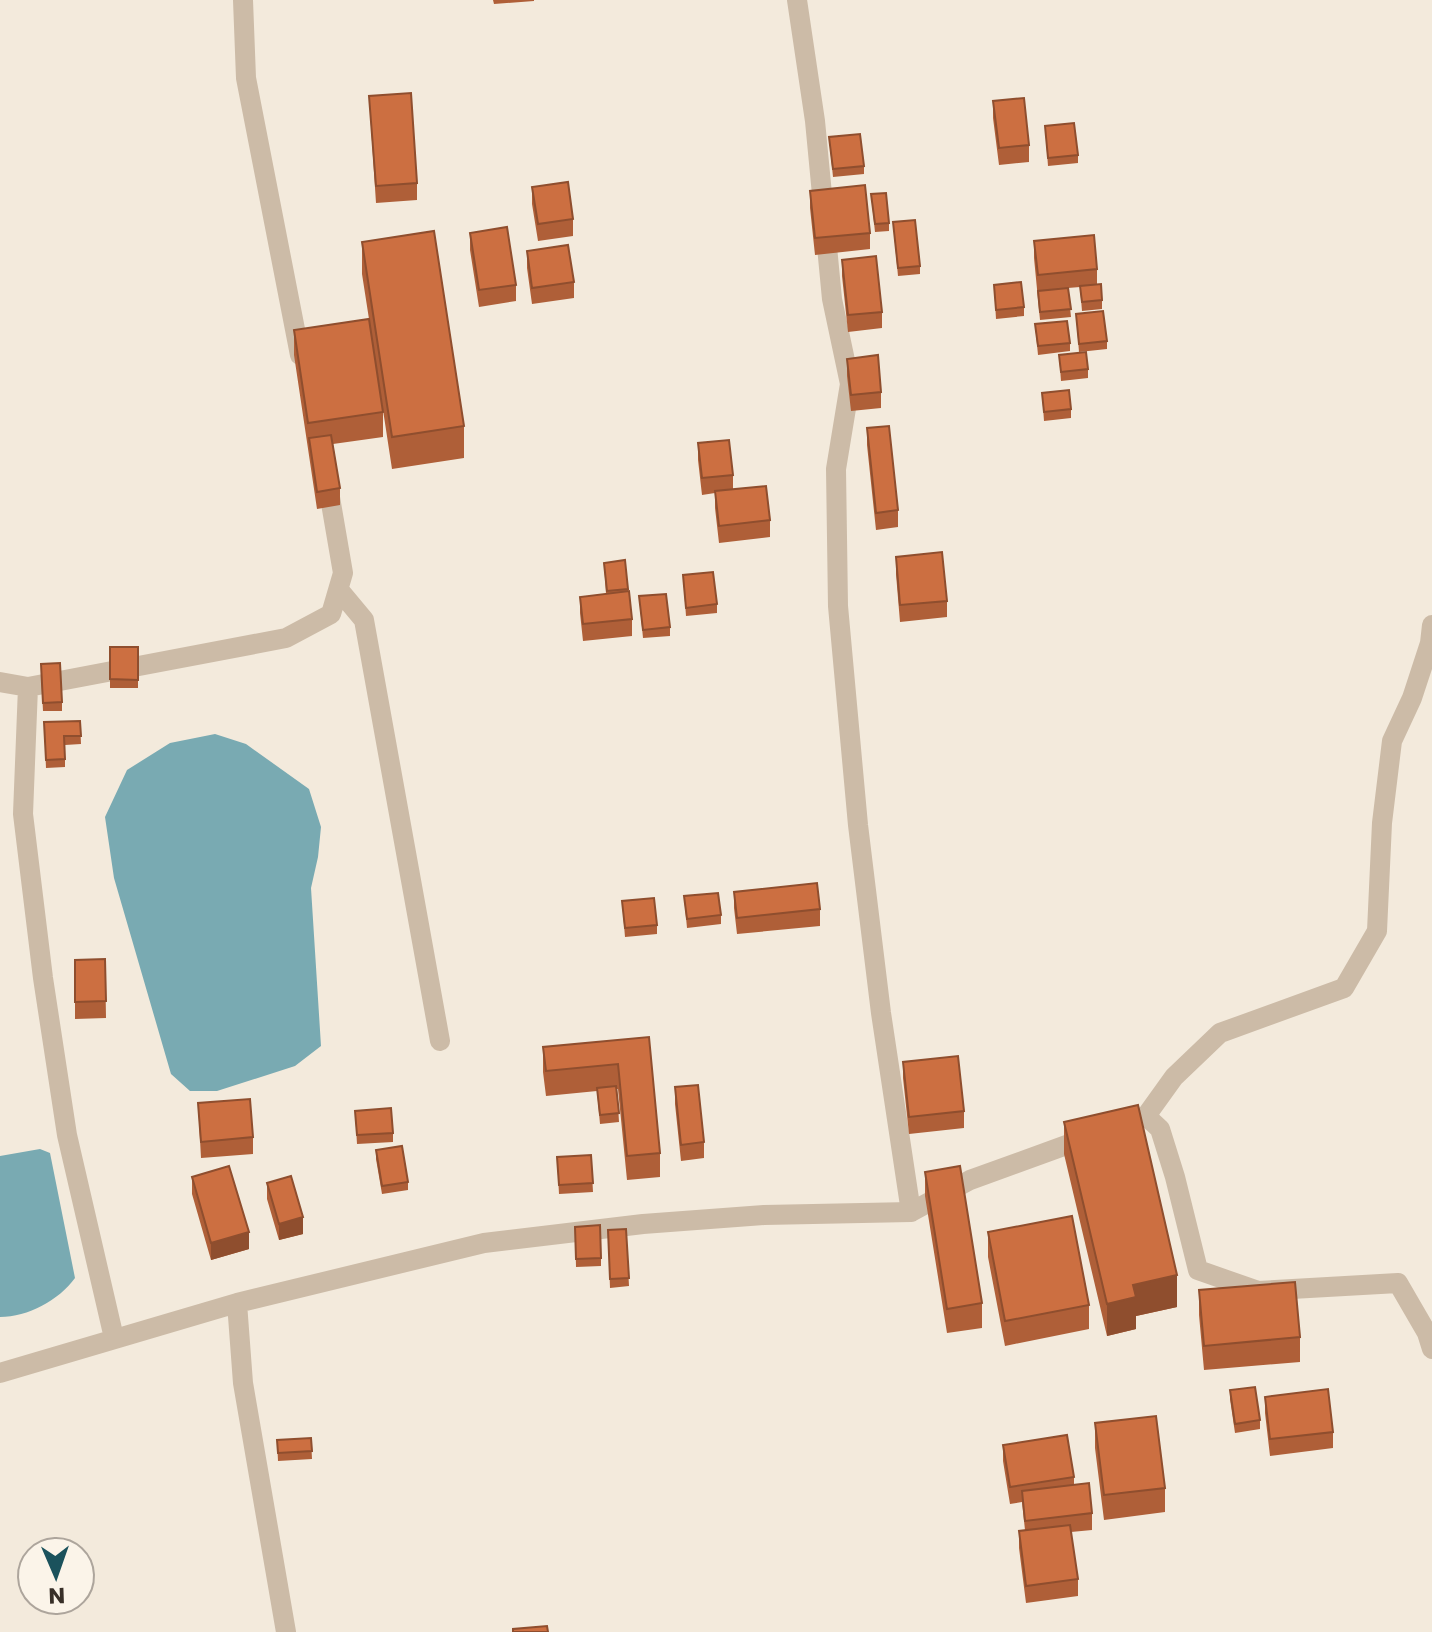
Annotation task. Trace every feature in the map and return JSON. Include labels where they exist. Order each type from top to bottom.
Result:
[{"type":"street","points":[[243,0],[246,78],[303,368]]},
{"type":"street","points":[[797,0],[815,121],[832,299],[850,384],[836,469],[838,606],[858,825],[881,1013],[911,1212]]},
{"type":"street","points":[[0,682],[28,687],[286,638],[331,614],[343,573],[323,460]]},
{"type":"street","points":[[337,594],[339,590],[364,620],[440,1041]]},
{"type":"street","points":[[0,1373],[237,1303],[484,1243],[643,1224],[764,1215],[911,1212],[970,1180],[1146,1116],[1174,1077],[1220,1033],[1344,988],[1377,931],[1382,823],[1392,741],[1412,698],[1430,643],[1432,625]]},
{"type":"street","points":[[28,687],[23,814],[43,978],[67,1135],[114,1338]]},
{"type":"street","points":[[1146,1116],[1160,1129],[1198,1270],[1258,1291],[1398,1283],[1427,1333],[1432,1349]]},
{"type":"street","points":[[237,1303],[243,1383],[286,1632]]},
{"type":"water","points":[[215,734],[246,744],[309,789],[321,827],[311,888],[321,1046],[295,1066],[217,1091],[190,1091],[171,1074],[114,878],[105,817],[127,770],[170,743]]},
{"type":"water","points":[[40,1149],[50,1153],[75,1278],[42,1306],[21,1314],[0,1317],[0,1156]]},
{"type":"building","points":[[411,93],[417,183],[376,186],[369,96]]},
{"type":"building","points":[[1024,98],[1029,145],[999,148],[993,101]]},
{"type":"building","points":[[1074,123],[1078,155],[1048,158],[1045,126]]},
{"type":"building","points":[[860,134],[864,166],[833,169],[829,137]]},
{"type":"building","points":[[568,182],[573,219],[538,224],[532,187]]},
{"type":"building","points":[[865,185],[870,233],[815,238],[810,191]]},
{"type":"building","points":[[886,193],[889,223],[875,224],[871,194]]},
{"type":"building","points":[[915,220],[920,266],[898,268],[893,222]]},
{"type":"building","points":[[507,227],[516,285],[479,290],[470,233]]},
{"type":"building","points":[[434,231],[464,426],[392,437],[362,242]]},
{"type":"building","points":[[1094,235],[1097,269],[1038,275],[1034,241]]},
{"type":"building","points":[[568,245],[574,282],[532,288],[527,251]]},
{"type":"building","points":[[876,256],[882,312],[848,315],[842,260]]},
{"type":"building","points":[[1021,282],[1024,307],[996,310],[994,285]]},
{"type":"building","points":[[1101,284],[1102,300],[1082,302],[1080,286]]},
{"type":"building","points":[[1068,288],[1071,309],[1040,312],[1038,291]]},
{"type":"building","points":[[1103,311],[1107,341],[1079,344],[1076,314]]},
{"type":"building","points":[[369,319],[383,412],[308,423],[294,330]]},
{"type":"building","points":[[1067,321],[1070,343],[1038,346],[1035,324]]},
{"type":"building","points":[[1086,352],[1088,369],[1061,372],[1059,355]]},
{"type":"building","points":[[878,355],[881,392],[851,395],[847,359]]},
{"type":"building","points":[[1069,390],[1071,409],[1044,412],[1042,393]]},
{"type":"building","points":[[889,426],[898,510],[876,513],[867,428]]},
{"type":"building","points":[[331,435],[340,488],[317,492],[309,438]]},
{"type":"building","points":[[729,440],[733,475],[702,478],[698,443]]},
{"type":"building","points":[[766,486],[770,520],[719,526],[715,491]]},
{"type":"building","points":[[942,552],[947,601],[900,605],[896,557]]},
{"type":"building","points":[[625,560],[628,589],[607,591],[604,563]]},
{"type":"building","points":[[713,572],[717,604],[686,608],[683,575]]},
{"type":"building","points":[[629,591],[632,619],[583,624],[580,597]]},
{"type":"building","points":[[666,594],[670,627],[643,630],[639,596]]},
{"type":"building","points":[[110,647],[138,647],[138,680],[110,679]]},
{"type":"building","points":[[60,663],[62,702],[43,703],[41,664]]},
{"type":"building","points":[[80,721],[81,736],[64,736],[65,759],[46,760],[44,722]]},
{"type":"building","points":[[817,883],[820,909],[737,918],[734,892]]},
{"type":"building","points":[[718,893],[721,915],[687,919],[684,896]]},
{"type":"building","points":[[654,898],[657,925],[625,928],[622,901]]},
{"type":"building","points":[[105,959],[106,1001],[75,1002],[75,960]]},
{"type":"building","points":[[649,1037],[660,1153],[627,1156],[618,1064],[546,1071],[543,1047]]},
{"type":"building","points":[[958,1056],[964,1111],[909,1117],[903,1062]]},
{"type":"building","points":[[698,1085],[704,1142],[681,1145],[675,1087]]},
{"type":"building","points":[[616,1086],[619,1113],[600,1115],[597,1088]]},
{"type":"building","points":[[250,1099],[253,1137],[201,1142],[198,1103]]},
{"type":"building","points":[[1138,1105],[1177,1275],[1133,1285],[1136,1297],[1107,1304],[1064,1122]]},
{"type":"building","points":[[391,1108],[393,1133],[357,1135],[355,1111]]},
{"type":"building","points":[[402,1146],[408,1182],[382,1186],[376,1150]]},
{"type":"building","points":[[591,1155],[593,1183],[559,1185],[557,1157]]},
{"type":"building","points":[[229,1166],[249,1232],[211,1243],[192,1177]]},
{"type":"building","points":[[960,1166],[982,1303],[947,1309],[925,1172]]},
{"type":"building","points":[[291,1176],[303,1217],[279,1224],[267,1183]]},
{"type":"building","points":[[1072,1216],[1089,1305],[1005,1321],[988,1232]]},
{"type":"building","points":[[600,1225],[601,1258],[576,1259],[575,1227]]},
{"type":"building","points":[[626,1229],[629,1278],[610,1279],[608,1230]]},
{"type":"building","points":[[1295,1282],[1300,1337],[1204,1346],[1199,1290]]},
{"type":"building","points":[[1255,1387],[1260,1420],[1235,1424],[1230,1390]]},
{"type":"building","points":[[1328,1389],[1333,1432],[1270,1439],[1265,1397]]},
{"type":"building","points":[[1156,1416],[1165,1488],[1104,1495],[1095,1423]]},
{"type":"building","points":[[1067,1435],[1074,1477],[1010,1487],[1003,1445]]},
{"type":"building","points":[[311,1438],[312,1451],[278,1453],[277,1440]]},
{"type":"building","points":[[1089,1483],[1092,1513],[1025,1521],[1022,1491]]},
{"type":"building","points":[[1070,1525],[1078,1579],[1026,1586],[1019,1531]]},
{"type":"building","points":[[547,1626],[548,1632],[513,1632],[513,1629]]}]
